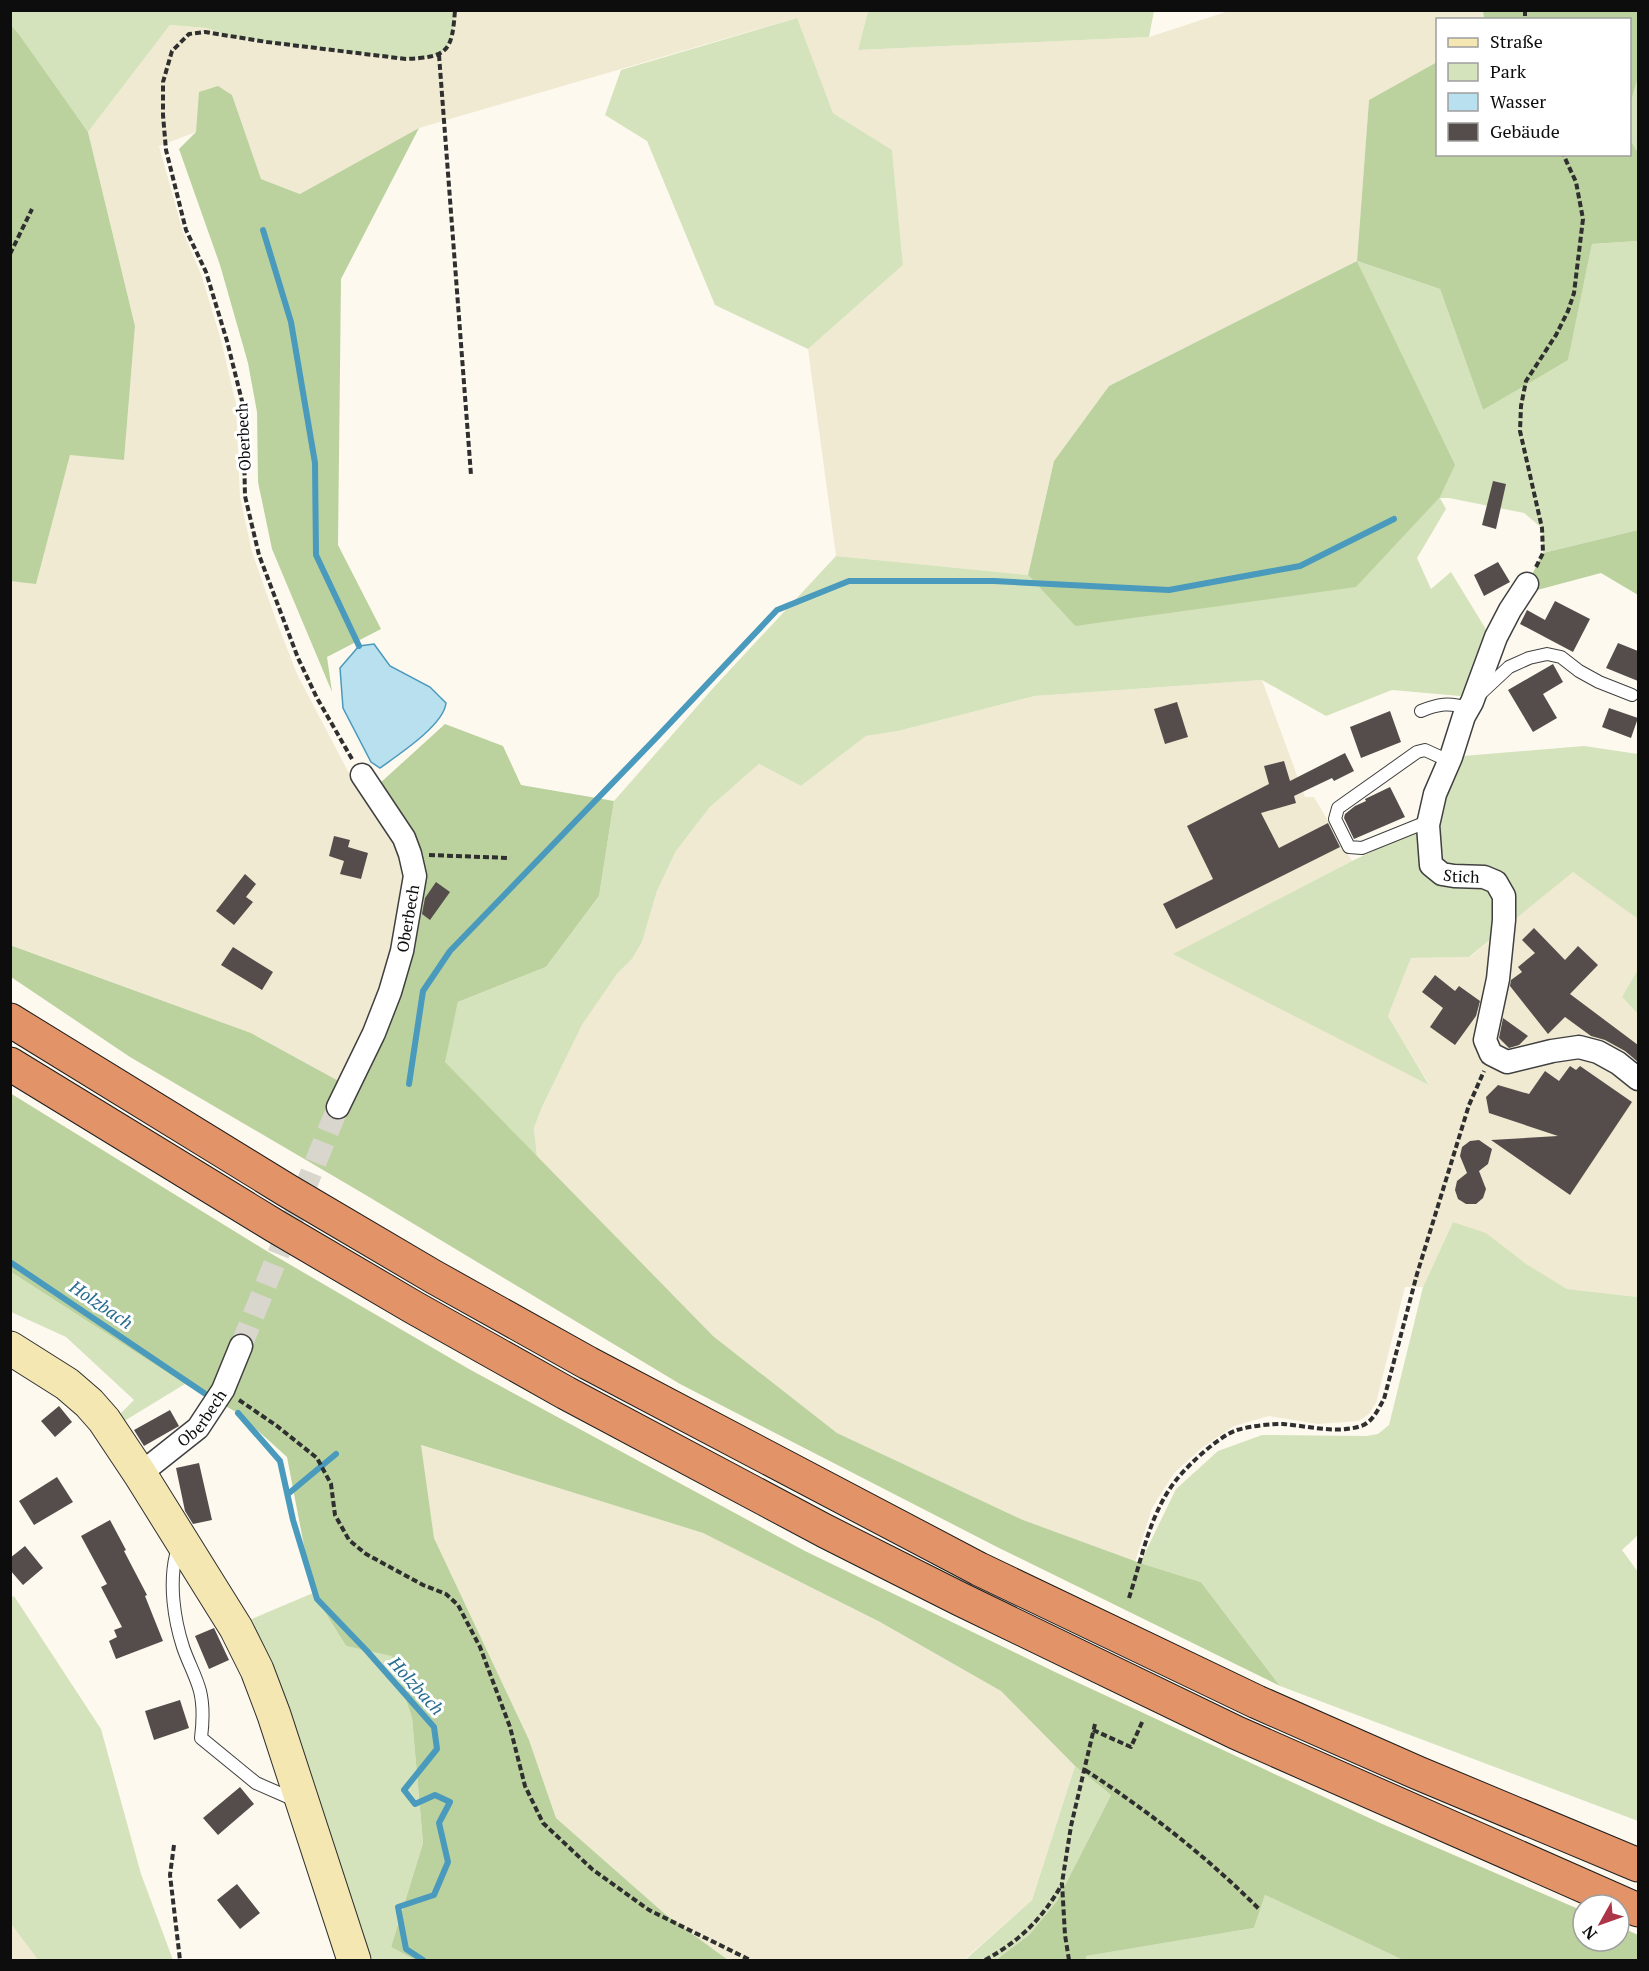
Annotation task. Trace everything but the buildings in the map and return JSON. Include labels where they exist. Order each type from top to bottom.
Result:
[{"type":"highway","points":[[10,1020],[288,1191],[434,1277],[598,1368],[979,1569],[1268,1706],[1428,1777],[1638,1865]]},
{"type":"highway","points":[[10,1064],[275,1226],[413,1307],[566,1393],[814,1525],[960,1599],[1237,1733],[1638,1910]]},
{"type":"street","name":"Stich","points":[[1491,1054],[1485,1040],[1498,979],[1504,896],[1496,882],[1484,877],[1442,874],[1431,865],[1429,820],[1435,794],[1496,637],[1527,584]]},
{"type":"street","name":"Oberbech","points":[[338,1107],[374,1033],[390,992],[402,951],[415,876],[410,854],[395,824],[362,776]]},
{"type":"street","points":[[1491,1054],[1507,1062],[1580,1047],[1598,1052],[1618,1063],[1638,1079]]},
{"type":"street","name":"Oberbech","points":[[140,1473],[198,1428],[223,1390],[242,1346]]},
{"type":"street","points":[[10,1348],[49,1371],[89,1403],[112,1430],[236,1629],[257,1670],[354,1960]]},
{"type":"lane","points":[[1421,711],[1439,703],[1469,705],[1509,667],[1529,658],[1547,654],[1561,657],[1599,682],[1632,695]]},
{"type":"lane","points":[[1429,820],[1362,848],[1349,847],[1335,819],[1338,808],[1417,753],[1425,750],[1449,761]]},
{"type":"lane","points":[[186,1549],[176,1555],[174,1598],[183,1648],[200,1692],[203,1714],[201,1738],[256,1783],[288,1797],[300,1793]]},
{"type":"path","points":[[454,10],[453,32],[448,47],[439,55],[471,475]]},
{"type":"path","name":"Oberbech","points":[[362,776],[312,688],[298,658],[259,555],[245,496],[243,405],[206,272],[186,230],[166,150],[163,82],[172,51],[189,34],[204,32],[406,59],[439,55]]},
{"type":"path","points":[[1527,584],[1543,553],[1542,528],[1520,431],[1521,406],[1526,381],[1556,335],[1574,293],[1583,219],[1576,182],[1564,156]]},
{"type":"path","points":[[10,254],[32,208]]},
{"type":"path","points":[[410,854],[510,858]]},
{"type":"path","points":[[1129,1598],[1149,1532],[1162,1500],[1178,1478],[1219,1441],[1236,1430],[1258,1426],[1281,1424],[1324,1429],[1343,1428],[1362,1426],[1375,1416],[1384,1399],[1417,1274],[1469,1105],[1491,1054]]},
{"type":"path","points":[[223,1390],[277,1426],[317,1458],[331,1484],[335,1515],[349,1540],[366,1554],[423,1585],[446,1594],[458,1605],[480,1647],[510,1728],[525,1786],[543,1823],[592,1869],[649,1910],[750,1960]]},
{"type":"path","points":[[1093,1730],[1131,1747],[1143,1720]]},
{"type":"path","points":[[1069,1960],[1062,1883],[1071,1826],[1095,1724]]},
{"type":"path","points":[[1085,1770],[1143,1809],[1232,1882],[1258,1909]]},
{"type":"path","points":[[174,1845],[170,1875],[180,1960]]},
{"type":"path","points":[[986,1960],[1018,1939],[1050,1905],[1062,1883]]},
{"type":"shaded area","points":[[455,10],[868,11],[858,50],[1149,37],[1229,11],[1483,11],[1484,18],[1436,18],[1436,63],[1369,100],[1357,261],[1109,386],[1054,461],[1028,575],[836,556],[808,349],[903,265],[892,150],[833,113],[796,18],[419,128],[301,194],[261,179],[232,95],[196,132],[159,146],[183,232],[201,274],[221,340],[236,404],[240,497],[252,552],[297,674],[352,779],[400,838],[411,874],[381,997],[339,1081],[251,1033],[11,945],[10,581],[36,583],[70,454],[124,460],[135,326],[88,132],[170,25],[207,28],[228,36],[444,51],[448,47],[453,32]]},
{"type":"shaded area","points":[[1262,680],[1305,797],[1314,797],[1352,861],[1174,954],[1429,1084],[1388,1016],[1411,958],[1470,957],[1573,871],[1638,919],[1638,969],[1622,997],[1638,1014],[1638,1297],[1567,1289],[1453,1222],[1423,1287],[1405,1287],[1376,1403],[1369,1414],[1359,1421],[1318,1424],[1269,1416],[1234,1426],[1203,1447],[1174,1473],[1152,1508],[1135,1562],[1023,1520],[837,1433],[713,1336],[537,1157],[534,1128],[582,1025],[617,974],[632,959],[642,942],[657,891],[676,851],[710,807],[759,764],[801,786],[866,736],[898,731],[1035,696]]},
{"type":"shaded area","points":[[420,1445],[703,1533],[880,1622],[1001,1691],[1075,1766],[1032,1900],[965,1959],[958,1960],[728,1960],[665,1914],[556,1818],[529,1740],[434,1538]]},
{"type":"shaded area","points":[[11,1924],[38,1960],[11,1960]]},
{"type":"green space","points":[[868,10],[1154,11],[1149,37],[858,50]]},
{"type":"green space","points":[[10,11],[455,11],[452,36],[445,50],[431,56],[406,59],[267,42],[228,36],[207,28],[170,25],[88,132],[11,25]]},
{"type":"green space","points":[[1483,11],[1638,11],[1638,77],[1631,102],[1631,18],[1484,18]]},
{"type":"green space","points":[[797,18],[833,113],[892,150],[903,265],[808,349],[715,305],[647,141],[605,115],[621,70]]},
{"type":"green space","points":[[11,25],[88,132],[135,326],[124,460],[70,455],[36,584],[10,581]]},
{"type":"green space","points":[[1436,63],[1436,156],[1631,156],[1631,141],[1638,153],[1638,241],[1592,244],[1568,360],[1483,410],[1440,289],[1357,261],[1369,100]]},
{"type":"green space","points":[[1638,77],[1638,153],[1631,141],[1631,102]]},
{"type":"green space","points":[[218,86],[232,95],[261,179],[300,194],[419,128],[341,279],[338,545],[381,629],[327,657],[332,692],[272,549],[258,482],[257,412],[248,363],[220,265],[179,149],[196,132],[199,92]]},
{"type":"green space","points":[[1638,241],[1638,530],[1543,553],[1542,528],[1524,513],[1440,498],[1446,509],[1417,558],[1431,589],[1451,572],[1490,636],[1470,692],[1460,696],[1392,690],[1326,716],[1262,680],[1035,696],[898,731],[866,736],[801,786],[759,764],[710,807],[676,851],[657,891],[642,942],[632,959],[617,974],[582,1025],[542,1107],[534,1128],[537,1157],[444,1062],[458,1002],[546,967],[599,896],[614,801],[715,686],[836,556],[1028,575],[1075,626],[1454,465],[1357,261],[1440,289],[1483,410],[1568,359],[1592,244]]},
{"type":"green space","points":[[1357,261],[1455,465],[1440,497],[1356,587],[1075,626],[1028,575],[1054,461],[1109,386]]},
{"type":"green space","points":[[1638,530],[1638,595],[1601,573],[1522,594],[1543,553]]},
{"type":"green space","points":[[445,724],[503,746],[521,785],[614,801],[599,896],[546,967],[458,1002],[445,1062],[713,1336],[837,1433],[1023,1520],[1140,1563],[1201,1582],[1280,1686],[999,1548],[680,1384],[364,1194],[130,1057],[11,977],[10,945],[251,1033],[357,1091],[422,876],[379,784]]},
{"type":"green space","points":[[1584,746],[1638,754],[1638,919],[1573,872],[1469,957],[1411,958],[1388,1016],[1429,1085],[1173,954],[1352,861],[1428,825],[1451,757]]},
{"type":"green space","points":[[1638,969],[1638,1014],[1622,997]]},
{"type":"green space","points":[[10,1093],[265,1250],[469,1369],[805,1551],[1055,1672],[1380,1823],[1571,1906],[1571,1953],[1631,1953],[1631,1932],[1638,1935],[1638,1960],[1403,1960],[1265,1895],[1254,1928],[1086,1956],[1086,1960],[996,1960],[1029,1935],[1057,1901],[1111,1795],[1075,1766],[1001,1691],[880,1622],[703,1533],[421,1445],[434,1538],[529,1740],[556,1818],[665,1914],[728,1960],[415,1960],[391,1947],[423,1843],[412,1718],[392,1656],[346,1646],[313,1593],[287,1457],[238,1413],[185,1384],[11,1272]]},
{"type":"green space","points":[[1453,1222],[1486,1233],[1526,1264],[1567,1289],[1638,1297],[1638,1535],[1622,1550],[1638,1572],[1638,1821],[1280,1686],[1201,1582],[1140,1563],[1176,1489],[1218,1451],[1262,1435],[1366,1436],[1378,1434],[1389,1425],[1423,1287]]},
{"type":"green space","points":[[11,1272],[185,1384],[121,1423],[120,1414],[134,1400],[66,1337],[11,1312]]},
{"type":"green space","points":[[313,1593],[346,1646],[392,1655],[412,1718],[423,1843],[391,1947],[415,1960],[370,1960],[247,1621]]},
{"type":"green space","points":[[14,1596],[101,1729],[141,1874],[173,1960],[38,1960],[11,1924],[10,1598]]},
{"type":"green space","points":[[1075,1766],[1111,1795],[1057,1901],[1029,1935],[996,1960],[958,1960],[966,1959],[1032,1900]]},
{"type":"green space","points":[[1265,1895],[1403,1960],[1086,1960],[1085,1956],[1254,1928]]},
{"type":"water","points":[[374,644],[390,666],[430,687],[446,703],[443,712],[429,730],[380,768],[371,762],[343,708],[340,668],[359,646]]},
{"type":"waterway","points":[[263,230],[291,322],[315,463],[316,555],[359,646]]},
{"type":"waterway","points":[[409,1084],[423,991],[450,951],[777,610],[849,581],[994,581],[1169,590],[1300,566],[1394,519]]},
{"type":"waterway","name":"Holzbach","points":[[10,1262],[204,1393]]},
{"type":"waterway","name":"Holzbach","points":[[238,1413],[280,1461],[293,1520],[317,1599],[367,1651],[434,1727],[437,1749],[404,1790],[415,1804],[435,1795],[450,1802],[439,1823],[448,1862],[434,1895],[398,1907],[406,1949],[423,1960]]},
{"type":"waterway","points":[[288,1494],[336,1454]]},
{"type":"tunnel","points":[[241,1346],[338,1107]]}]
